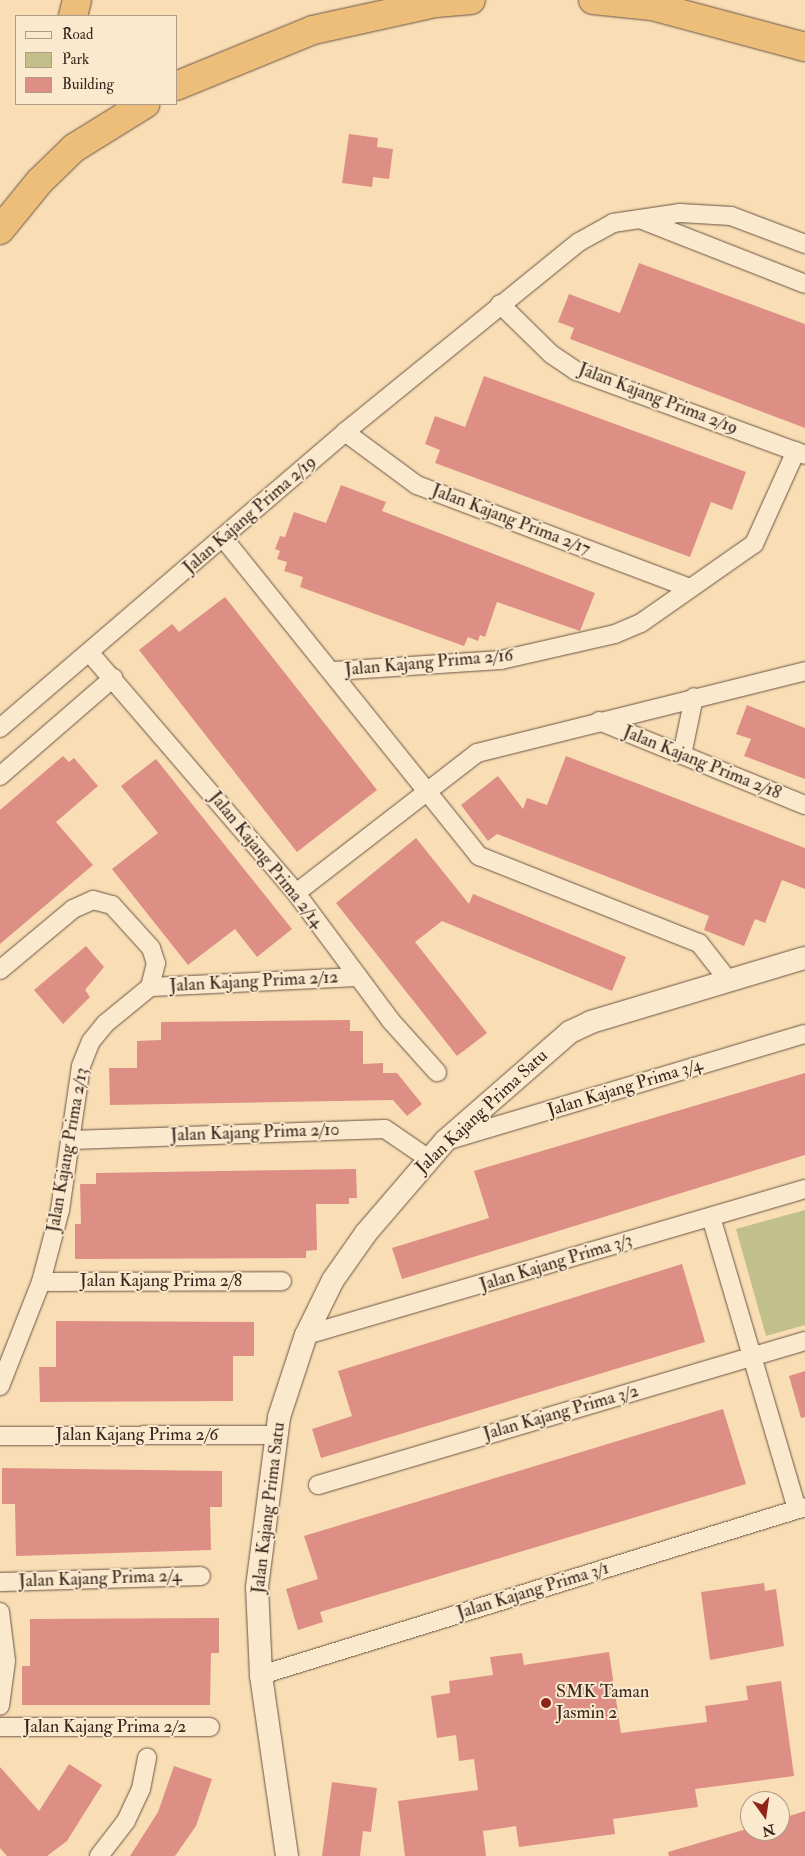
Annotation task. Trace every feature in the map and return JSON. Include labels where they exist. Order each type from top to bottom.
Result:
[{"type":"highway","points":[[73,15],[77,0]]},
{"type":"highway","points":[[178,85],[313,30],[436,3],[471,0]]},
{"type":"highway","points":[[593,0],[652,6],[805,47]]},
{"type":"highway","points":[[0,230],[40,181],[74,148],[143,105]]},
{"type":"street","name":"Jalan Kajang Prima 2/19","points":[[0,728],[224,539],[345,432],[500,304],[579,242],[613,223],[680,213],[731,216],[805,244]]},
{"type":"street","points":[[641,219],[805,284]]},
{"type":"street","name":"Jalan Kajang Prima 2/19","points":[[500,304],[550,354],[576,370],[800,453]]},
{"type":"street","name":"Jalan Kajang Prima 2/17","points":[[345,432],[417,485],[689,588]]},
{"type":"street","name":"Jalan Kajang Prima 2/16","points":[[334,671],[501,660],[616,634],[641,623],[754,544],[800,453]]},
{"type":"street","name":"Jalan Kajang Prima 2/16","points":[[224,539],[334,671],[479,856],[699,943],[728,980]]},
{"type":"street","name":"Jalan Kajang Prima 2/14","points":[[90,652],[296,893],[358,977],[437,1072]]},
{"type":"street","points":[[296,893],[477,753],[694,697],[805,671]]},
{"type":"street","points":[[0,776],[112,678]]},
{"type":"street","points":[[682,755],[694,697]]},
{"type":"street","name":"Jalan Kajang Prima 2/18","points":[[599,721],[805,805]]},
{"type":"street","points":[[0,970],[74,910],[93,900],[112,905],[151,948],[156,964],[150,987]]},
{"type":"street","name":"Jalan Kajang Prima Satu","points":[[288,1856],[261,1675],[257,1587],[275,1435],[306,1336],[333,1280],[360,1241],[445,1141],[570,1032],[728,980],[805,958]]},
{"type":"street","name":"Jalan Kajang Prima 2/12","points":[[150,987],[358,977]]},
{"type":"street","name":"Jalan Kajang Prima 2/13","points":[[0,1386],[41,1282],[72,1140],[81,1066],[91,1041],[105,1024],[150,987]]},
{"type":"street","name":"Jalan Kajang Prima 3/4","points":[[445,1141],[805,1034]]},
{"type":"street","name":"Jalan Kajang Prima 2/10","points":[[72,1140],[385,1129],[429,1159]]},
{"type":"street","name":"Jalan Kajang Prima 3/3","points":[[306,1336],[805,1189]]},
{"type":"street","points":[[711,1217],[752,1356],[801,1508]]},
{"type":"street","name":"Jalan Kajang Prima 2/8","points":[[41,1282],[282,1281]]},
{"type":"street","name":"Jalan Kajang Prima 3/2","points":[[318,1485],[805,1341]]},
{"type":"street","name":"Jalan Kajang Prima 2/6","points":[[0,1436],[275,1435]]},
{"type":"street","name":"Jalan Kajang Prima 3/1","points":[[261,1675],[801,1508]]},
{"type":"street","name":"Jalan Kajang Prima 2/4","points":[[0,1582],[200,1576]]},
{"type":"street","points":[[0,1612],[6,1660],[0,1706]]},
{"type":"street","name":"Jalan Kajang Prima 2/2","points":[[0,1727],[210,1727]]},
{"type":"street","points":[[99,1856],[126,1821],[141,1789],[147,1758]]},
{"type":"green space","points":[[805,1210],[805,1325],[766,1336],[736,1229]]},
{"type":"building","points":[[349,134],[378,138],[377,147],[393,149],[389,179],[373,177],[372,187],[342,183]]},
{"type":"building","points":[[639,263],[805,324],[805,428],[570,339],[574,328],[558,322],[569,294],[620,313]]},
{"type":"building","points":[[484,376],[746,472],[732,510],[711,502],[690,557],[435,463],[440,450],[425,444],[435,416],[465,427]]},
{"type":"building","points":[[341,485],[386,502],[382,511],[595,593],[580,631],[497,602],[485,637],[480,635],[478,641],[468,637],[464,646],[300,587],[303,577],[284,571],[287,562],[277,559],[280,551],[275,549],[280,536],[285,537],[294,512],[326,523]]},
{"type":"building","points":[[225,597],[377,790],[297,852],[139,650],[172,624],[179,632]]},
{"type":"building","points":[[747,705],[805,728],[805,779],[744,756],[751,739],[736,734]]},
{"type":"building","points":[[63,756],[69,762],[74,758],[98,786],[56,822],[93,865],[0,944],[0,810]]},
{"type":"building","points":[[566,756],[805,848],[805,889],[782,880],[765,923],[755,919],[744,946],[704,930],[709,916],[497,834],[488,841],[461,805],[498,776],[523,809],[527,798],[547,805]]},
{"type":"building","points":[[156,759],[292,929],[257,957],[235,929],[188,965],[112,869],[158,833],[121,786]]},
{"type":"building","points":[[416,838],[469,904],[473,894],[626,957],[612,991],[442,921],[415,942],[487,1033],[457,1056],[336,903]]},
{"type":"building","points":[[86,946],[104,967],[85,990],[90,997],[63,1024],[34,990]]},
{"type":"building","points":[[350,1020],[350,1031],[363,1031],[363,1064],[383,1063],[383,1073],[397,1073],[422,1104],[407,1116],[393,1100],[110,1105],[109,1068],[137,1068],[137,1041],[161,1040],[161,1022]]},
{"type":"building","points":[[805,1073],[805,1155],[402,1279],[392,1248],[489,1218],[474,1171]]},
{"type":"building","points":[[356,1169],[357,1198],[349,1198],[349,1204],[316,1204],[317,1250],[306,1251],[306,1258],[75,1259],[75,1224],[81,1224],[80,1184],[96,1184],[96,1173]]},
{"type":"building","points":[[682,1264],[705,1342],[321,1458],[312,1429],[352,1416],[338,1371]]},
{"type":"building","points":[[56,1321],[254,1322],[254,1356],[233,1356],[233,1401],[40,1402],[39,1367],[56,1367]]},
{"type":"building","points":[[805,1371],[805,1417],[801,1418],[789,1376]]},
{"type":"building","points":[[723,1409],[746,1484],[320,1612],[323,1622],[298,1630],[286,1589],[318,1579],[304,1536]]},
{"type":"building","points":[[2,1468],[222,1471],[222,1507],[210,1507],[211,1550],[16,1556],[15,1504],[2,1504]]},
{"type":"building","points":[[764,1583],[765,1591],[776,1589],[784,1646],[710,1660],[701,1592]]},
{"type":"building","points":[[219,1618],[219,1653],[211,1653],[210,1705],[22,1705],[22,1666],[30,1666],[30,1619]]},
{"type":"building","points":[[609,1652],[621,1733],[707,1722],[705,1706],[748,1700],[746,1686],[781,1681],[794,1776],[695,1789],[698,1807],[613,1819],[615,1834],[519,1847],[516,1826],[483,1831],[486,1856],[405,1856],[398,1801],[478,1790],[474,1759],[459,1761],[456,1735],[437,1738],[431,1696],[450,1693],[449,1681],[493,1675],[490,1657],[522,1653],[524,1665]]},
{"type":"building","points":[[69,1764],[102,1785],[67,1841],[47,1856],[7,1856],[0,1848],[0,1767],[39,1811]]},
{"type":"building","points":[[174,1766],[212,1779],[196,1826],[175,1856],[130,1856],[158,1812]]},
{"type":"building","points":[[332,1782],[377,1788],[371,1832],[363,1831],[360,1856],[322,1856]]},
{"type":"building","points":[[805,1811],[805,1856],[669,1856],[668,1852],[740,1831],[740,1841],[790,1841],[790,1816]]},
{"type":"place","name":"SMK Taman Jasmin 2","points":[[546,1703]]}]
